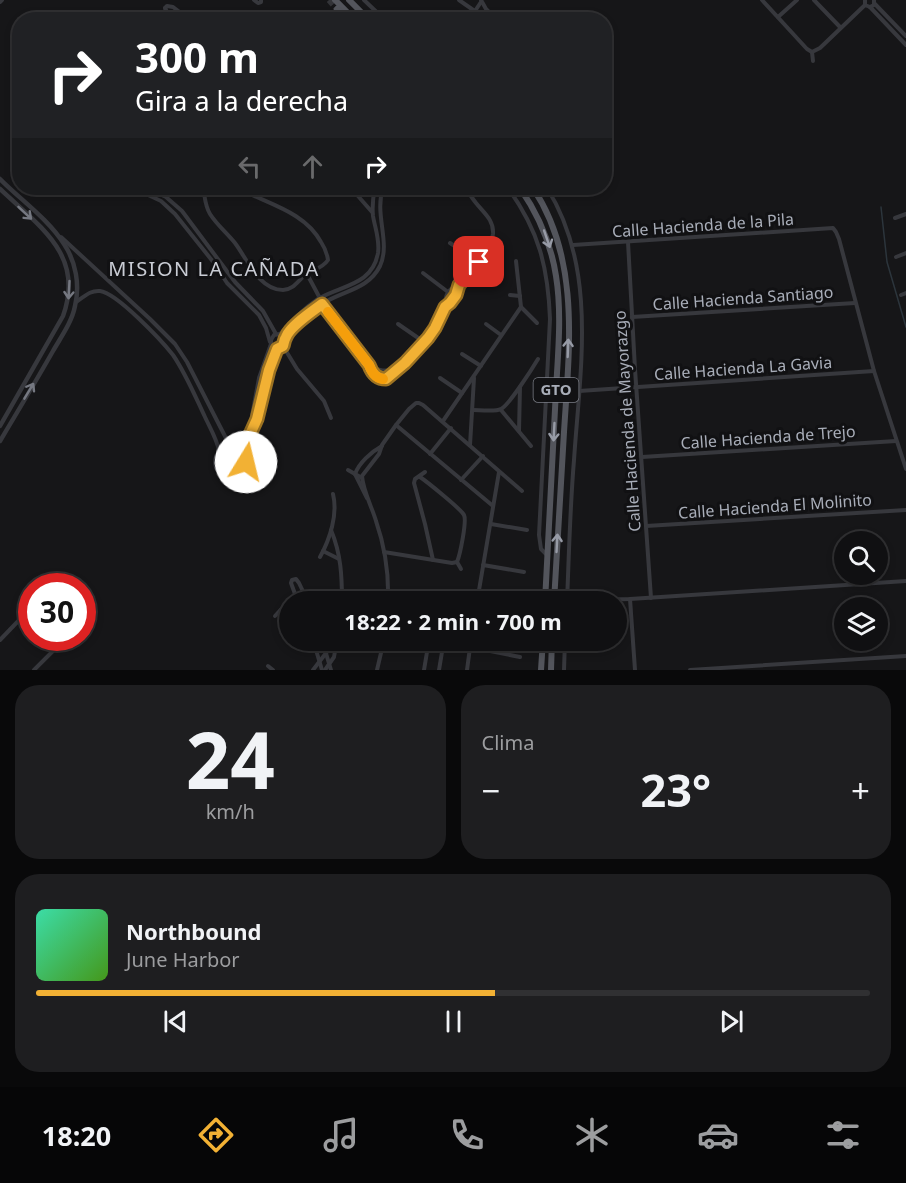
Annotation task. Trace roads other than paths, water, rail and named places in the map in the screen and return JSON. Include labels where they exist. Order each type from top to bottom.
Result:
[{"type":"main road","points":[[335,0],[347,12]]},
{"type":"main road","points":[[349,0],[361,12]]},
{"type":"main road","points":[[337,9],[340,12]]},
{"type":"main road","name":"GTO","points":[[524,195],[547,238],[558,292],[558,348],[545,591]]},
{"type":"main road","name":"GTO","points":[[537,195],[554,228],[568,295],[568,359],[555,591]]},
{"type":"main road","points":[[541,670],[542,651]]},
{"type":"main road","points":[[551,670],[552,651]]},
{"type":"street","points":[[254,0],[258,3],[261,0]]},
{"type":"street","points":[[364,0],[377,12]]},
{"type":"street","points":[[459,0],[475,12],[481,1]]},
{"type":"street","points":[[762,0],[812,52],[813,61]]},
{"type":"street","points":[[778,17],[797,0]]},
{"type":"street","points":[[814,0],[840,27]]},
{"type":"street","points":[[812,52],[867,4],[874,2],[906,36]]},
{"type":"street","points":[[867,4],[906,45]]},
{"type":"street","points":[[167,12],[166,6],[174,7],[180,12]]},
{"type":"street","points":[[0,179],[12,190]]},
{"type":"street","points":[[0,189],[55,244],[67,267],[70,282],[69,297],[63,316],[0,426]]},
{"type":"street","points":[[17,195],[164,332],[181,353],[230,446]]},
{"type":"street","points":[[148,195],[161,201],[175,214],[227,283],[259,315],[271,343],[277,349]]},
{"type":"street","points":[[162,195],[182,211],[235,282],[263,311],[278,334],[285,339]]},
{"type":"street","points":[[204,195],[211,216],[235,243],[262,280],[275,289],[286,290],[307,274],[321,268],[328,260],[327,252],[312,228],[295,215],[253,195]]},
{"type":"street","points":[[357,195],[373,214]]},
{"type":"street","points":[[237,448],[249,427],[271,338],[320,298],[361,279],[376,259],[378,241],[373,214],[373,195]]},
{"type":"street","points":[[242,452],[257,419],[277,349],[283,346],[285,339],[301,321],[322,304],[360,287],[370,280],[379,268],[384,253],[381,195]]},
{"type":"street","points":[[445,307],[490,246],[492,238],[493,226],[471,195]]},
{"type":"street","points":[[513,195],[522,207],[536,238],[543,258],[548,287],[550,329],[539,535],[542,553],[547,555]]},
{"type":"street","points":[[551,195],[573,245],[579,273],[582,308],[582,346],[573,464],[567,591]]},
{"type":"street","points":[[895,218],[906,214]]},
{"type":"street","name":"Calle Hacienda de la Pila","points":[[573,245],[831,228],[834,229],[839,239],[855,303]]},
{"type":"street","points":[[0,441],[74,310],[77,281],[74,266],[68,249],[56,232]]},
{"type":"street","name":"Calle Hacienda de Mayorazgo","points":[[628,242],[651,598]]},
{"type":"street","points":[[450,243],[479,262]]},
{"type":"street","points":[[378,252],[384,253]]},
{"type":"street","points":[[896,257],[906,253]]},
{"type":"street","points":[[516,261],[521,307],[537,323]]},
{"type":"street","points":[[423,273],[448,292]]},
{"type":"street","points":[[307,274],[322,304],[369,365],[373,374],[381,379],[389,377],[424,342],[435,328],[445,307],[448,292],[459,285]]},
{"type":"street","points":[[76,302],[89,293],[101,291],[114,297],[159,340],[177,362],[214,435],[219,451],[215,461],[218,472],[222,475],[238,476],[245,468],[245,457],[242,452],[230,446],[219,451]]},
{"type":"street","points":[[510,296],[520,296]]},
{"type":"street","points":[[855,303],[874,371],[906,469]]},
{"type":"street","name":"Calle Hacienda Santiago","points":[[632,317],[855,303]]},
{"type":"street","points":[[131,312],[137,306]]},
{"type":"street","points":[[443,421],[521,307]]},
{"type":"street","points":[[398,324],[424,342]]},
{"type":"street","points":[[486,324],[501,335]]},
{"type":"street","points":[[283,346],[297,369],[324,401],[331,418]]},
{"type":"street","points":[[462,354],[481,366]]},
{"type":"street","points":[[501,410],[520,387],[538,359]]},
{"type":"street","points":[[369,365],[378,370],[398,369]]},
{"type":"street","name":"Calle Hacienda La Gavia","points":[[579,391],[874,371]]},
{"type":"street","points":[[470,446],[475,375]]},
{"type":"street","points":[[260,378],[267,381]]},
{"type":"street","points":[[440,378],[462,393]]},
{"type":"street","points":[[519,431],[520,387]]},
{"type":"street","points":[[256,397],[262,399]]},
{"type":"street","points":[[388,591],[384,552],[362,478],[363,473],[379,454],[382,445],[396,424],[412,406],[417,403],[423,405],[522,491]]},
{"type":"street","points":[[473,410],[501,410],[531,446]]},
{"type":"street","points":[[396,424],[493,506]]},
{"type":"street","points":[[430,453],[451,428]]},
{"type":"street","name":"Calle Hacienda de Trejo","points":[[642,457],[896,441]]},
{"type":"street","points":[[369,501],[355,474],[356,470],[382,445]]},
{"type":"street","points":[[461,480],[483,456]]},
{"type":"street","points":[[348,470],[362,478]]},
{"type":"street","points":[[425,472],[415,479],[414,483],[433,561]]},
{"type":"street","points":[[479,591],[499,472]]},
{"type":"street","points":[[420,477],[458,508],[464,516],[465,522],[457,562],[461,569]]},
{"type":"street","points":[[320,556],[331,530],[335,507],[333,494]]},
{"type":"street","name":"Calle Hacienda El Molinito","points":[[646,526],[906,510]]},
{"type":"street","points":[[491,524],[527,530]]},
{"type":"street","points":[[331,530],[340,560],[341,591]]},
{"type":"street","points":[[323,551],[340,560]]},
{"type":"street","points":[[384,552],[433,561],[455,564],[457,562]]},
{"type":"street","points":[[483,565],[524,572]]},
{"type":"street","points":[[294,591],[291,583],[296,579],[303,591]]},
{"type":"street","points":[[627,599],[906,581]]},
{"type":"street","points":[[630,599],[635,670]]},
{"type":"street","points":[[275,616],[279,612]]},
{"type":"street","points":[[0,640],[18,621]]},
{"type":"street","points":[[34,670],[53,651]]},
{"type":"street","points":[[316,651],[324,670],[331,668]]},
{"type":"street","points":[[325,651],[331,668]]},
{"type":"street","points":[[313,670],[329,651]]},
{"type":"street","points":[[331,668],[336,651]]},
{"type":"street","points":[[377,670],[381,651]]},
{"type":"street","points":[[424,670],[427,651]]},
{"type":"street","points":[[439,670],[442,651]]},
{"type":"street","points":[[467,670],[469,651]]},
{"type":"street","points":[[490,651],[520,657]]},
{"type":"street","points":[[564,670],[565,651]]},
{"type":"street","points":[[690,670],[906,656]]},
{"type":"street","points":[[268,666],[273,670]]},
{"type":"waterway","points":[[881,207],[887,262],[906,327]]},
{"type":"tunnel","points":[[329,0],[337,9]]},
{"type":"district","name":"MISION LA CAÑADA","points":[[214,269]]}]
